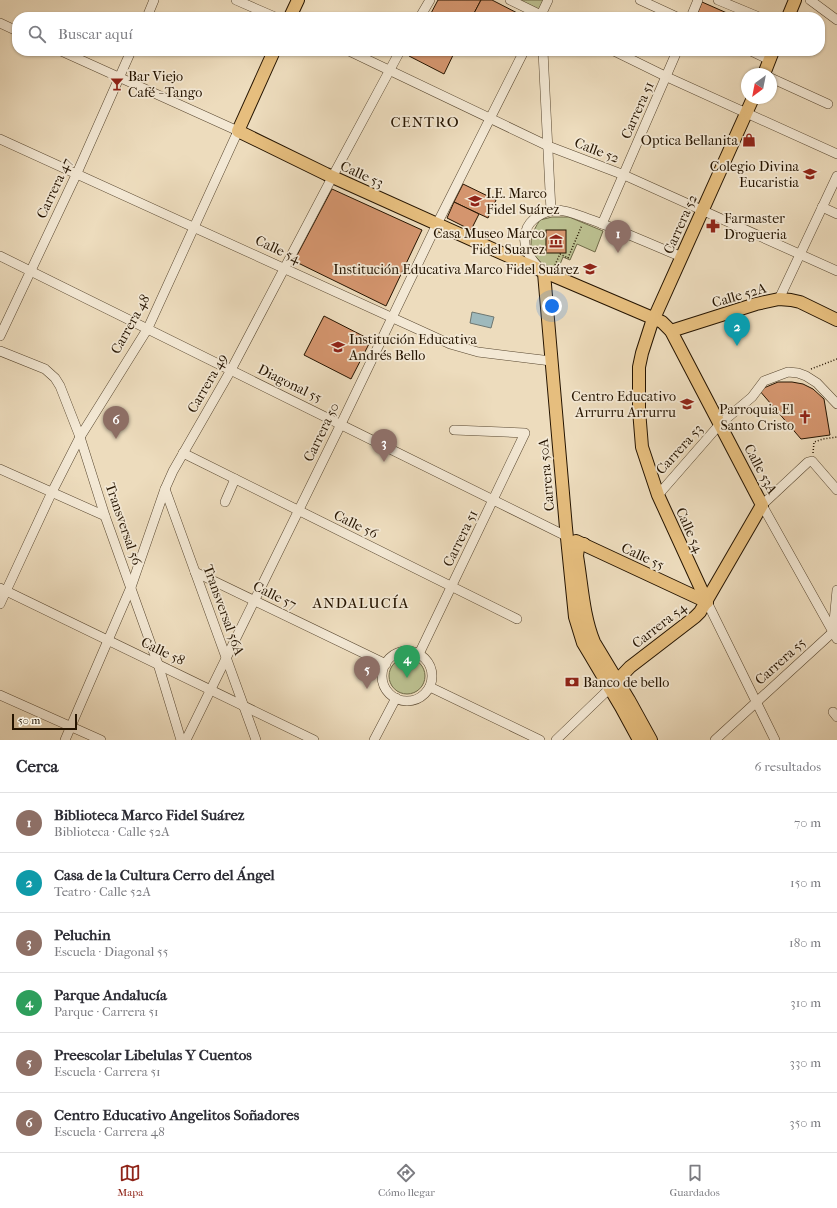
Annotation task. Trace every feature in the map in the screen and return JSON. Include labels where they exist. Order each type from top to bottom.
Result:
[{"type":"main road","points":[[292,12],[298,0]]},
{"type":"main road","points":[[790,12],[795,0]]},
{"type":"main road","name":"Carrera 48","points":[[238,131],[272,56]]},
{"type":"main road","points":[[766,68],[771,56]]},
{"type":"main road","name":"Carrera 52","points":[[654,318],[751,104]]},
{"type":"main road","name":"Calle 53","points":[[238,131],[332,177],[437,224],[549,270],[654,318]]},
{"type":"main road","name":"Carrera 50A","points":[[549,270],[551,361],[566,536],[578,628],[588,653],[613,684],[629,700],[651,740]]},
{"type":"main road","name":"Calle 52A","points":[[671,331],[756,304],[779,299],[800,302],[837,320]]},
{"type":"main road","name":"Calle 53A","points":[[654,318],[662,322],[671,331],[762,505]]},
{"type":"main road","name":"Calle 54","points":[[654,318],[645,341],[640,360],[639,410],[642,447],[658,494],[706,602]]},
{"type":"main road","name":"Carrera 54","points":[[613,684],[630,667],[696,617],[762,505]]},
{"type":"main road","name":"Calle 55","points":[[566,536],[706,602]]},
{"type":"main road","name":"Carrera 50A","points":[[584,544],[578,548],[577,556],[587,620],[594,642],[639,740]]},
{"type":"street","points":[[149,12],[154,0]]},
{"type":"street","points":[[236,0],[264,12]]},
{"type":"street","points":[[423,12],[430,0]]},
{"type":"street","points":[[510,0],[533,12]]},
{"type":"street","points":[[544,12],[548,0]]},
{"type":"street","points":[[640,0],[666,12]]},
{"type":"street","points":[[693,12],[698,0]]},
{"type":"street","points":[[718,0],[747,12]]},
{"type":"street","points":[[810,0],[837,20]]},
{"type":"street","points":[[0,23],[12,29]]},
{"type":"street","name":"Calle 53","points":[[72,56],[238,131]]},
{"type":"street","name":"Carrera 47","points":[[0,336],[2,324],[31,271],[77,173],[129,56]]},
{"type":"street","name":"Calle 52","points":[[360,56],[530,138],[624,175],[837,271]]},
{"type":"street","name":"Carrera 49","points":[[65,740],[131,587],[165,489],[183,453],[231,370],[397,56]]},
{"type":"street","name":"Carrera 50","points":[[186,740],[299,511],[437,224],[522,56]]},
{"type":"street","points":[[543,56],[551,211]]},
{"type":"street","points":[[624,56],[837,154]]},
{"type":"street","name":"Carrera 51","points":[[602,224],[675,56]]},
{"type":"street","points":[[777,81],[828,104]]},
{"type":"street","name":"Carrera 48","points":[[0,604],[3,589],[80,437],[148,328],[238,131]]},
{"type":"street","name":"Calle 54","points":[[0,139],[463,348],[478,352],[551,361]]},
{"type":"street","points":[[779,299],[837,176]]},
{"type":"street","points":[[822,207],[837,214]]},
{"type":"street","points":[[549,270],[530,259],[526,250],[524,237],[526,228],[531,221],[539,215],[557,210],[585,217],[682,257]]},
{"type":"street","name":"Diagonal 55","points":[[0,256],[566,536]]},
{"type":"street","name":"Transversal 56","points":[[0,351],[45,369],[55,378],[60,386],[80,437],[105,516],[158,664],[181,740]]},
{"type":"street","name":"Carrera 53","points":[[658,494],[720,424],[752,397],[764,381],[788,372],[798,373]]},
{"type":"street","points":[[798,373],[817,383],[837,404]]},
{"type":"street","name":"Carrera 51","points":[[419,654],[526,433],[454,430]]},
{"type":"street","name":"Calle 56","points":[[183,453],[517,619]]},
{"type":"street","name":"Carrera 54","points":[[762,505],[804,465],[808,462],[812,462]]},
{"type":"street","points":[[812,462],[837,490]]},
{"type":"street","points":[[0,469],[105,516]]},
{"type":"street","points":[[225,502],[235,479]]},
{"type":"street","name":"Transversal 56A","points":[[165,489],[227,656],[256,740]]},
{"type":"street","name":"Calle 53A","points":[[762,505],[835,635]]},
{"type":"street","name":"Calle 57","points":[[195,572],[386,664]]},
{"type":"street","name":"Calle 58","points":[[3,589],[314,740]]},
{"type":"street","points":[[835,635],[837,590]]},
{"type":"street","name":"Calle 54","points":[[706,602],[775,740]]},
{"type":"street","name":"Carrera 55","points":[[715,740],[756,702],[835,635]]},
{"type":"street","points":[[405,651],[419,654],[426,659],[430,665],[432,680],[430,687],[426,693],[419,698],[408,701],[396,698],[385,687],[383,671],[386,664],[391,658],[405,651]]},
{"type":"street","name":"Carrera 54","points":[[556,740],[613,684]]},
{"type":"street","points":[[430,687],[540,740]]},
{"type":"street","points":[[0,695],[101,740]]},
{"type":"street","points":[[374,740],[396,698]]},
{"type":"path","points":[[549,270],[560,254],[568,258],[585,217]]},
{"type":"path","points":[[798,373],[837,359]]},
{"type":"path","points":[[812,462],[814,442],[837,437]]},
{"type":"green space","points":[[510,0],[548,0],[542,12],[535,12]]},
{"type":"green space","points":[[552,217],[569,217],[603,231],[595,252],[577,244],[570,260],[563,257],[557,272],[541,262],[532,251],[532,237],[540,220]]},
{"type":"green space","points":[[411,658],[420,663],[424,669],[424,683],[420,689],[411,694],[403,694],[394,689],[390,683],[389,672],[394,663],[400,659]]},
{"type":"water","points":[[472,312],[494,317],[491,328],[470,323]]},
{"type":"building","points":[[438,0],[481,0],[475,12],[432,12]]},
{"type":"building","points":[[481,0],[492,0],[515,12],[475,12]]},
{"type":"building","points":[[702,2],[725,12],[698,12]]},
{"type":"building","points":[[409,56],[453,56],[444,74]]},
{"type":"building","name":"I.E. Marco Fidel Suárez","points":[[463,184],[496,200],[488,218],[454,202]]},
{"type":"building","points":[[332,189],[422,230],[386,306],[294,261]]},
{"type":"building","points":[[454,202],[479,214],[471,230],[447,218]]},
{"type":"building","name":"Casa Museo Marco Fidel Suarez","points":[[546,230],[566,230],[566,253],[546,253]]},
{"type":"building","name":"Institución Educativa Andrés Bello","points":[[324,316],[371,340],[351,379],[304,355]]},
{"type":"building","name":"Parroquia El Santo Cristo","points":[[778,382],[803,384],[813,389],[824,399],[830,435],[801,439],[759,390]]},
{"type":"place","name":"Bar Viejo Café - Tango","points":[[117,84]]},
{"type":"place","name":"Optica Bellanita","points":[[749,140]]},
{"type":"place","name":"Colegio Divina Eucaristia","points":[[810,174]]},
{"type":"place","name":"I.E. Marco Fidel Suárez","points":[[475,201]]},
{"type":"place","name":"Farmaster Drogueria","points":[[713,226]]},
{"type":"place","name":"Casa Museo Marco Fidel Suarez","points":[[556,241]]},
{"type":"place","name":"Biblioteca Marco Fidel Suárez","points":[[618,253]]},
{"type":"place","name":"Institución Educativa Marco Fidel Suárez","points":[[590,269]]},
{"type":"place","name":"Casa de la Cultura Cerro del Ángel","points":[[737,346]]},
{"type":"place","name":"Institución Educativa Andrés Bello","points":[[338,347]]},
{"type":"place","name":"Centro Educativo Arrurru Arrurru","points":[[687,404]]},
{"type":"place","name":"Parroquia El Santo Cristo","points":[[805,417]]},
{"type":"place","name":"Centro Educativo Angelitos Soñadores","points":[[116,439]]},
{"type":"place","name":"Peluchin","points":[[384,462]]},
{"type":"place","name":"Parque Andalucía","points":[[407,678]]},
{"type":"place","name":"Banco de bello","points":[[572,682]]},
{"type":"place","name":"Preescolar Libelulas Y Cuentos","points":[[367,689]]},
{"type":"district","name":"CENTRO","points":[[425,122]]},
{"type":"district","name":"ANDALUCÍA","points":[[361,603]]}]
